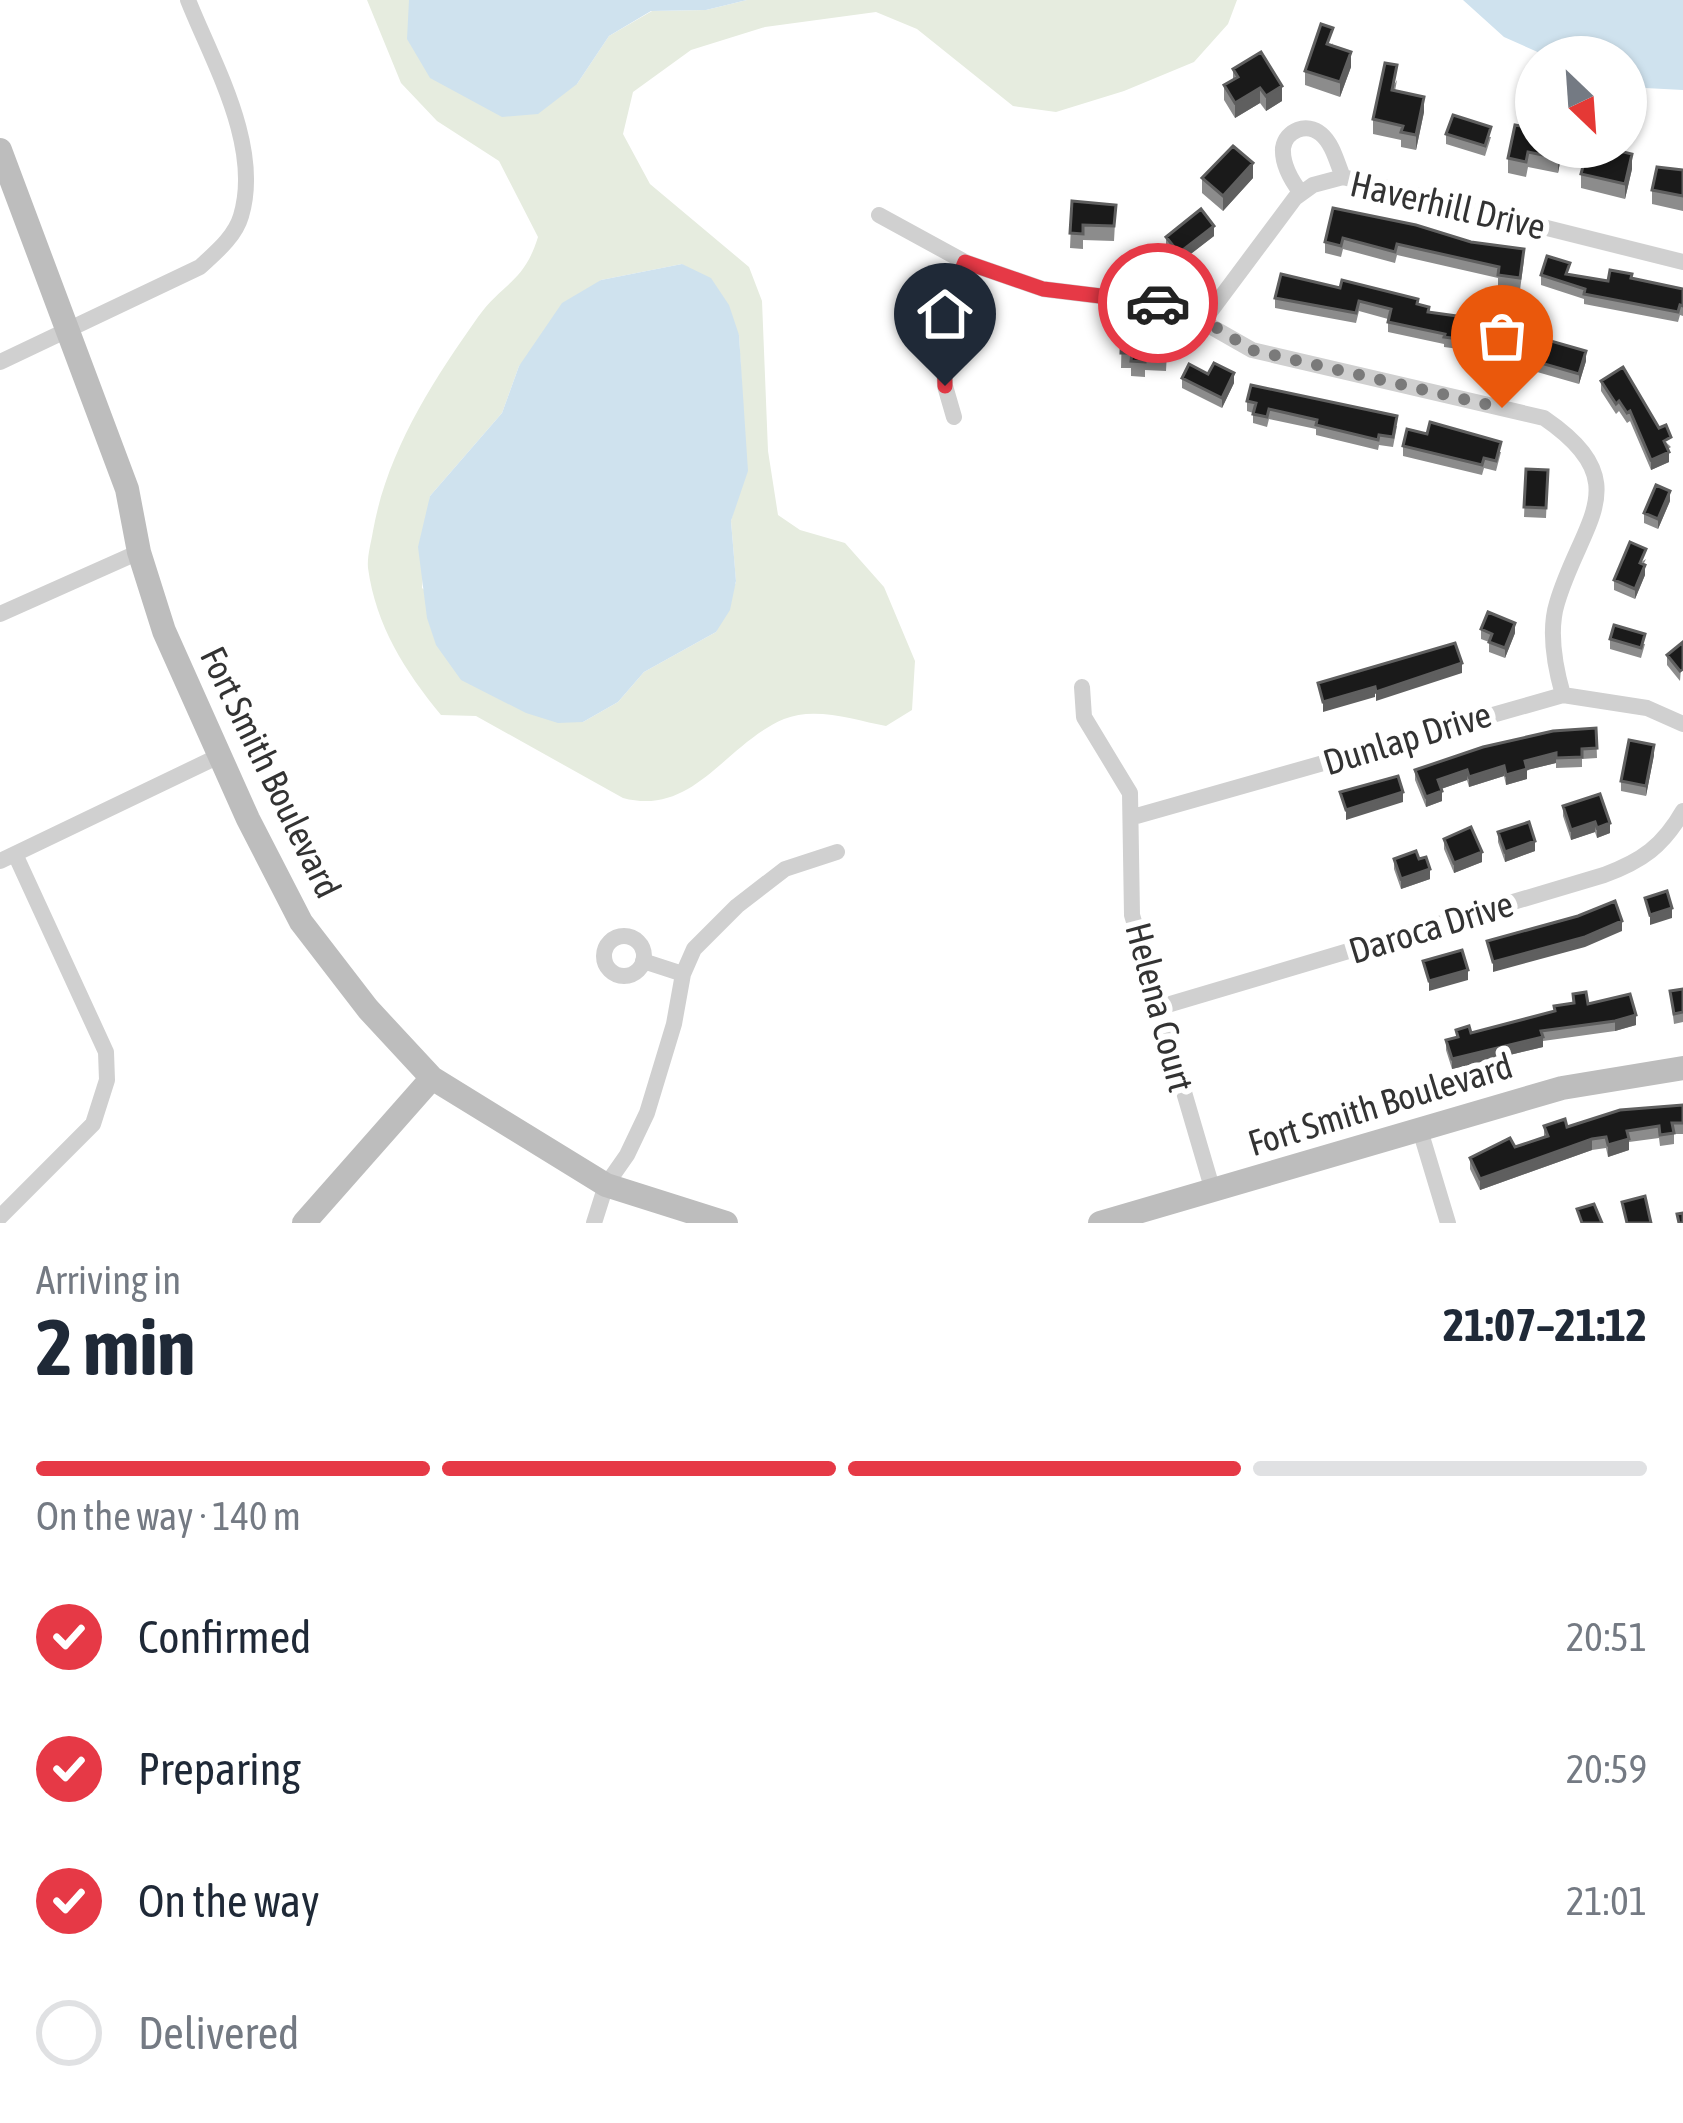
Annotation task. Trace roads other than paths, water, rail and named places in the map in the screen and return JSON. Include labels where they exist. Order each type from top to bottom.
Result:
[{"type":"street","points":[[0,362],[200,267],[223,246],[240,219],[245,186],[242,150],[188,0]]},
{"type":"street","points":[[1300,193],[1287,170],[1283,145],[1303,128],[1312,128],[1327,140],[1343,177]]},
{"type":"street","name":"Fort Smith Boulevard","points":[[0,151],[127,489],[164,632],[219,756],[302,922],[368,1009],[432,1078],[606,1185],[726,1223]]},
{"type":"street","name":"Haverhill Drive","points":[[1204,320],[1300,193],[1343,177],[1683,262]]},
{"type":"street","points":[[879,215],[965,262],[1043,289],[1173,305],[1252,350],[1544,418],[1589,456],[1597,484],[1594,518],[1556,606],[1553,644],[1563,695]]},
{"type":"street","points":[[954,417],[945,386],[943,316],[965,262]]},
{"type":"street","points":[[0,614],[140,552]]},
{"type":"street","name":"Helena Court","points":[[1082,687],[1084,717],[1130,793],[1132,916],[1213,1191]]},
{"type":"street","name":"Dunlap Drive","points":[[1132,818],[1563,695],[1647,708],[1683,724]]},
{"type":"street","points":[[0,1217],[93,1124],[107,1081],[106,1052],[8,858],[219,756]]},
{"type":"street","name":"Daroca Drive","points":[[1157,1008],[1640,862],[1663,843],[1683,811]]},
{"type":"street","points":[[594,1223],[606,1185],[647,1113],[674,1024],[683,974],[694,949],[736,906],[785,869],[837,852]]},
{"type":"street","points":[[643,961],[683,974]]},
{"type":"street","name":"Fort Smith Boulevard","points":[[1100,1223],[1562,1088],[1683,1068]]},
{"type":"street","points":[[304,1223],[432,1078]]},
{"type":"street","points":[[1420,1130],[1448,1223]]},
{"type":"water","points":[[409,0],[747,0],[706,10],[651,11],[609,36],[577,84],[538,114],[502,117],[430,78],[407,39]]},
{"type":"water","points":[[1463,0],[1683,0],[1683,90],[1647,88],[1647,36],[1515,36],[1515,42]]},
{"type":"water","points":[[682,264],[711,278],[729,305],[739,335],[748,471],[731,521],[736,581],[730,610],[716,632],[644,672],[618,702],[583,722],[558,723],[526,713],[461,680],[436,645],[427,618],[418,547],[430,496],[502,413],[519,366],[562,303],[601,280]]}]
